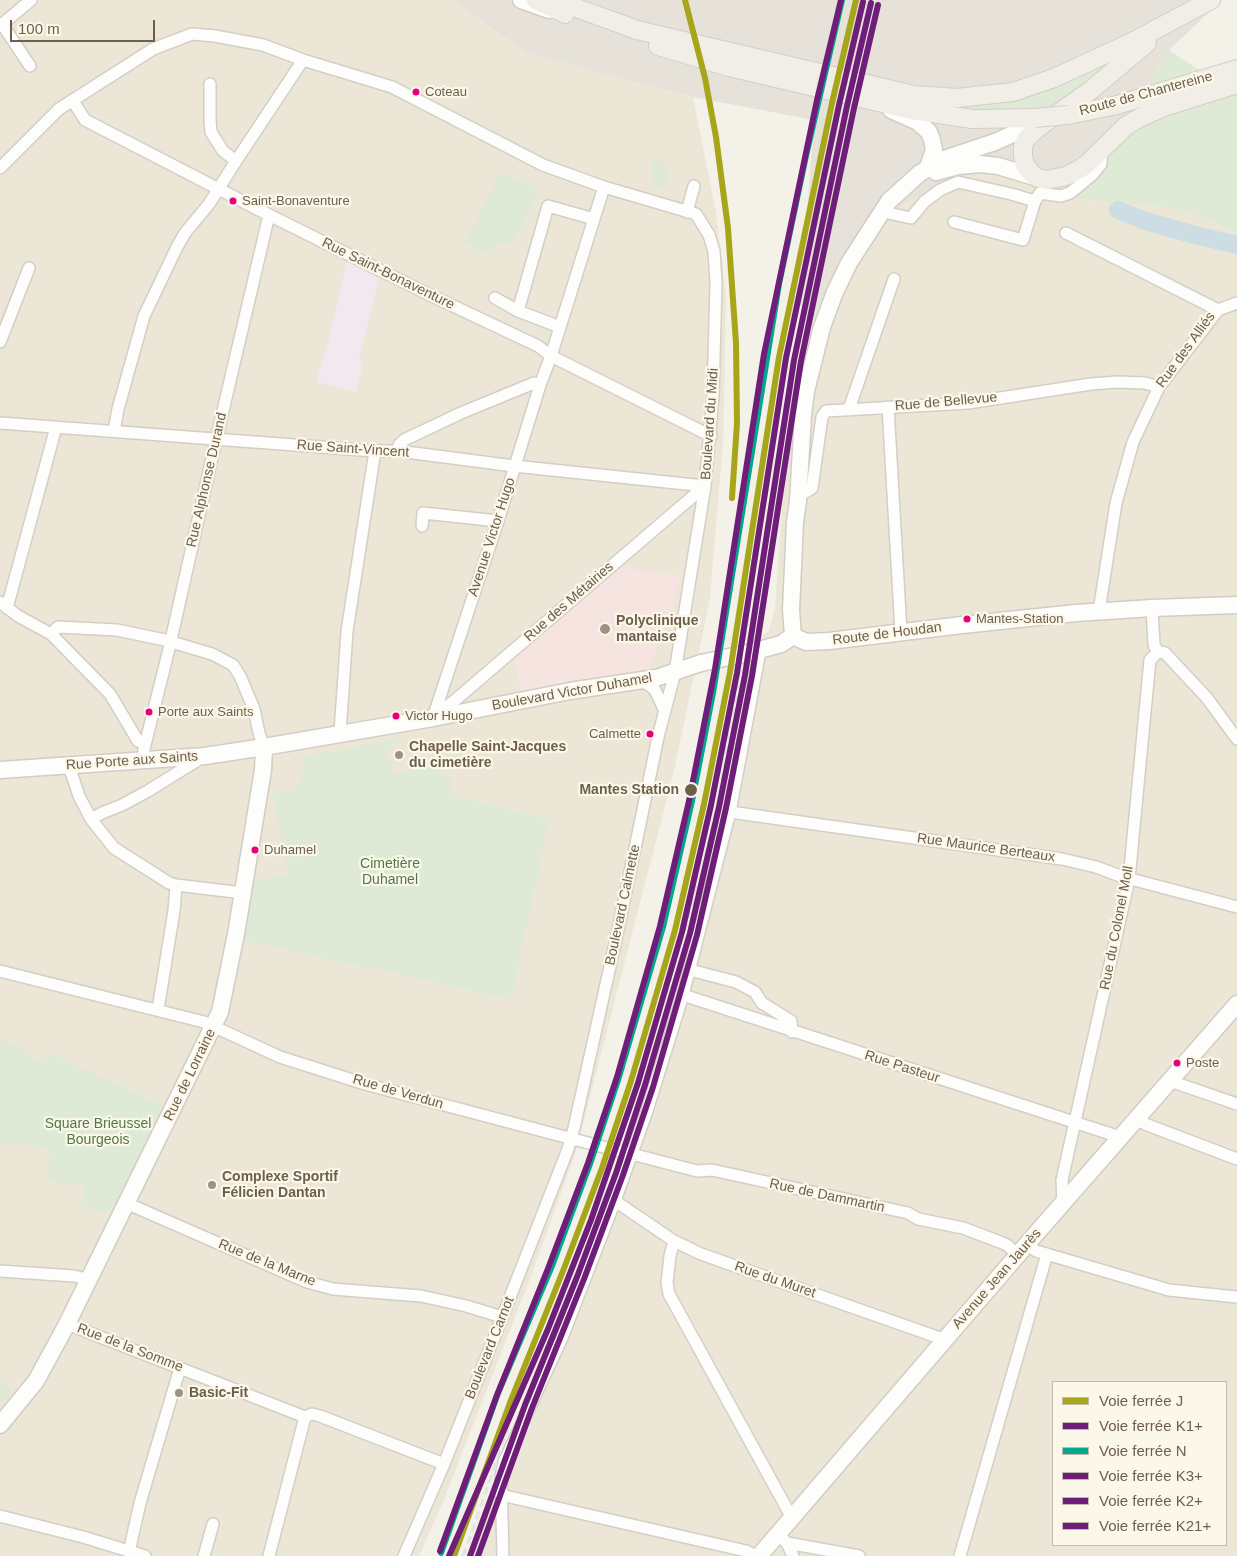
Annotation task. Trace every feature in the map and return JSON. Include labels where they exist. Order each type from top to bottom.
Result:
[{"type":"main road","points":[[520,0],[542,9],[557,6]]},
{"type":"main road","points":[[536,0],[655,35],[914,95],[957,98],[1007,93],[1043,83],[1086,65],[1183,16],[1210,0]]},
{"type":"main road","points":[[573,0],[638,26],[655,35]]},
{"type":"main road","name":"Route de Chantereine","points":[[557,6],[627,36],[729,67],[912,110],[972,119],[1035,118],[1072,108],[1117,105],[1237,70]]},
{"type":"main road","points":[[1037,191],[1022,151],[1025,142],[1032,132],[1072,108],[1134,53],[1183,16]]},
{"type":"main road","points":[[1037,191],[1051,180],[1073,173],[1088,163],[1126,126],[1152,111],[1237,84]]},
{"type":"main road","points":[[870,101],[918,122],[926,129],[934,145],[933,156],[928,167]]},
{"type":"main road","points":[[756,651],[781,644],[793,630],[791,603],[802,415],[816,348],[835,292],[849,263],[870,231],[908,182],[928,167],[947,158],[1009,136],[1072,108]]},
{"type":"main road","points":[[886,210],[925,178],[946,168],[980,164],[991,165],[1037,191]]},
{"type":"main road","name":"Route de Houdan","points":[[793,630],[799,640],[815,642],[1099,611],[1237,605]]},
{"type":"main road","name":"Boulevard Victor Duhamel","points":[[264,747],[433,718],[570,691],[656,678],[701,663],[756,651]]},
{"type":"main road","name":"Rue Porte aux Saints","points":[[0,770],[69,766],[144,752],[205,756],[264,747]]},
{"type":"main road","name":"Rue de Lorraine","points":[[0,1425],[36,1381],[68,1324],[220,1012],[243,893],[263,770],[264,747]]},
{"type":"main road","name":"Avenue Jean Jaurès","points":[[758,1556],[782,1539],[792,1518],[1237,1004]]},
{"type":"street","points":[[30,66],[3,20],[31,0]]},
{"type":"street","points":[[0,168],[59,109],[153,49],[192,34],[236,38],[263,45],[303,60],[392,87],[543,165],[604,187],[688,212],[694,186]]},
{"type":"street","points":[[114,432],[118,409],[144,316],[176,247],[185,232],[219,190],[303,60]]},
{"type":"street","points":[[210,84],[211,132],[223,151],[236,161]]},
{"type":"street","name":"Rue Saint-Bonaventure","points":[[73,101],[85,120],[269,215],[538,346],[551,356],[711,436]]},
{"type":"street","points":[[886,210],[911,218],[924,202],[940,190],[958,182],[1012,194],[1037,191],[1023,240],[954,222]]},
{"type":"street","name":"Avenue Victor Hugo","points":[[433,718],[604,187]]},
{"type":"street","points":[[518,311],[548,206],[594,219]]},
{"type":"street","name":"Boulevard du Midi","points":[[675,672],[705,486],[711,436],[714,378],[714,251],[704,225],[696,214],[688,212]]},
{"type":"street","name":"Rue Alphonse Durand","points":[[144,752],[269,215]]},
{"type":"street","name":"Rue des Alliés","points":[[1066,233],[1218,310],[1159,387],[1133,442],[1116,503],[1099,611]]},
{"type":"street","points":[[0,342],[29,268]]},
{"type":"street","points":[[849,409],[894,279]]},
{"type":"street","points":[[495,298],[518,311],[560,328]]},
{"type":"street","points":[[1218,310],[1237,303]]},
{"type":"street","name":"Rue de Bellevue","points":[[798,496],[812,488],[822,417],[826,410],[968,403],[1091,384],[1117,382],[1145,383],[1159,387]]},
{"type":"street","points":[[398,451],[399,445],[404,440],[461,413],[534,383],[540,386]]},
{"type":"street","points":[[888,408],[901,632]]},
{"type":"street","name":"Rue Saint-Vincent","points":[[0,423],[376,451],[398,451],[514,466],[705,486]]},
{"type":"street","points":[[56,428],[46,467],[3,605],[51,634],[110,694],[144,752]]},
{"type":"street","points":[[340,733],[347,631],[376,451]]},
{"type":"street","name":"Rue des Métairies","points":[[433,718],[705,486]]},
{"type":"street","points":[[422,526],[423,513],[498,521]]},
{"type":"street","points":[[1152,608],[1154,644],[1158,652],[1165,654],[1207,698],[1237,739]]},
{"type":"street","points":[[51,634],[58,627],[117,630],[212,654],[233,665],[240,676],[254,709],[264,747]]},
{"type":"street","points":[[502,1556],[501,1476],[504,1462],[562,1338],[615,1201],[646,1114],[683,995],[730,812],[756,651]]},
{"type":"street","name":"Rue du Colonel Moll","points":[[1063,1203],[1062,1180],[1129,879],[1150,660],[1158,652]]},
{"type":"street","name":"Boulevard Calmette","points":[[571,1139],[675,672]]},
{"type":"street","points":[[636,681],[652,687],[657,693],[665,711]]},
{"type":"street","points":[[443,686],[450,693],[461,695]]},
{"type":"street","points":[[91,819],[148,791],[205,756]]},
{"type":"street","points":[[69,766],[79,796],[91,819],[114,848],[169,883],[243,893]]},
{"type":"street","name":"Rue Maurice Berteaux","points":[[730,812],[1062,860],[1096,867],[1129,879],[1237,907]]},
{"type":"street","points":[[158,1009],[174,911],[176,885]]},
{"type":"street","points":[[690,970],[736,982],[755,992],[762,1002],[791,1021],[792,1032]]},
{"type":"street","name":"Rue de Verdun","points":[[0,971],[204,1022],[280,1057],[365,1084],[619,1151]]},
{"type":"street","name":"Rue Pasteur","points":[[683,995],[792,1032],[1076,1122],[1120,1138]]},
{"type":"street","points":[[1170,1081],[1237,1104]]},
{"type":"street","points":[[1136,1119],[1237,1159]]},
{"type":"street","name":"Boulevard Carnot","points":[[404,1556],[444,1464],[571,1139]]},
{"type":"street","name":"Rue de Dammartin","points":[[619,1151],[697,1171],[712,1170],[908,1213],[918,1219],[964,1228],[1023,1250],[1047,1254],[1169,1290],[1237,1297]]},
{"type":"street","name":"Rue du Muret","points":[[615,1201],[674,1241],[701,1254],[944,1341]]},
{"type":"street","name":"Rue de la Marne","points":[[126,1203],[307,1282],[333,1288],[421,1296],[466,1306],[502,1317]]},
{"type":"street","points":[[674,1241],[667,1283],[669,1294],[792,1518]]},
{"type":"street","points":[[960,1556],[1047,1254]]},
{"type":"street","points":[[0,1271],[74,1276],[90,1280]]},
{"type":"street","name":"Rue de la Somme","points":[[68,1324],[305,1417],[312,1414],[320,1416],[444,1464]]},
{"type":"street","points":[[129,1552],[140,1503],[180,1368]]},
{"type":"street","points":[[269,1556],[305,1417]]},
{"type":"street","points":[[501,1495],[746,1551],[758,1556]]},
{"type":"street","points":[[0,1516],[145,1556]]},
{"type":"street","points":[[204,1556],[212,1524]]},
{"type":"street","points":[[782,1539],[793,1556]]},
{"type":"street","points":[[782,1539],[859,1556]]},
{"type":"shaded area","points":[[0,0],[452,0],[528,54],[693,97],[716,212],[726,296],[723,444],[710,599],[673,775],[575,1155],[528,1284],[443,1502],[419,1556],[0,1556]]},
{"type":"shaded area","points":[[452,0],[1222,0],[1169,50],[1078,199],[983,169],[904,203],[809,318],[800,305],[814,120],[693,97],[528,54]]},
{"type":"shaded area","points":[[983,169],[1078,199],[1182,209],[1237,232],[1237,1556],[466,1556],[618,1173],[674,1001],[720,822],[756,641],[769,631],[775,607],[789,406],[809,318],[904,203]]},
{"type":"shaded area","points":[[347,261],[379,278],[359,360],[363,362],[356,392],[316,382],[329,339]]},
{"type":"shaded area","name":"Polyclinique mantaise","points":[[619,567],[681,576],[649,670],[521,694],[514,656]]},
{"type":"green space","points":[[1169,50],[1237,95],[1237,232],[1182,209],[1078,199]]},
{"type":"green space","points":[[1108,63],[1059,104],[1045,109],[965,111],[923,103]]},
{"type":"green space","points":[[663,159],[662,164],[670,175],[668,184],[665,187],[658,187],[652,180],[650,167],[653,162]]},
{"type":"green space","points":[[501,172],[528,184],[538,193],[512,242],[497,245],[487,253],[464,243]]},
{"type":"green space","name":"Cimetière Duhamel","points":[[399,738],[399,740],[391,745],[390,750],[386,751],[387,761],[391,760],[393,774],[437,766],[440,775],[450,774],[452,796],[549,820],[511,999],[243,940],[252,882],[289,874],[272,794],[293,790],[305,772],[302,757]]},
{"type":"green space","name":"Square Brieussel Bourgeois","points":[[0,1039],[29,1052],[28,1057],[44,1064],[49,1053],[166,1107],[114,1212],[81,1209],[84,1186],[48,1181],[50,1147],[5,1144],[0,1141]]},
{"type":"green space","points":[[1,1381],[9,1387],[10,1394],[7,1400],[0,1402]]},
{"type":"waterway","points":[[1118,210],[1145,221],[1237,245]]},
{"type":"railway","points":[[463,1556],[512,1416],[570,1274],[608,1169],[667,991],[702,870],[717,806],[736,697],[804,240]]},
{"type":"rail line","name":"J","points":[[685,0],[705,78],[716,137],[728,228],[736,343],[737,423],[732,498]]},
{"type":"rail line","name":"K2+","points":[[440,1551],[497,1395],[588,1163],[617,1077],[660,926],[689,801],[715,669],[764,354],[817,100],[841,0]]},
{"type":"rail line","name":"N","points":[[441,1553],[498,1393],[552,1266],[590,1164],[619,1077],[663,927],[692,801],[713,693],[779,284],[842,0]]},
{"type":"rail line","name":"J","points":[[454,1556],[511,1400],[602,1168],[631,1081],[675,930],[704,804],[730,672],[779,357],[832,103],[856,0]]},
{"type":"rail line","name":"K1+","points":[[449,1556],[548,1329],[591,1220],[638,1083],[682,932],[711,805],[737,673],[786,358],[839,105],[863,2]]},
{"type":"rail line","name":"K3+","points":[[470,1556],[525,1405],[577,1277],[616,1173],[645,1085],[690,933],[719,807],[745,675],[794,360],[847,106],[871,3]]},
{"type":"rail line","name":"K21+","points":[[478,1556],[532,1408],[584,1279],[623,1175],[653,1087],[697,935],[726,808],[752,676],[801,361],[854,108],[878,5]]},
{"type":"place","name":"Coteau","points":[[416,92]]},
{"type":"place","name":"Saint-Bonaventure","points":[[233,201]]},
{"type":"place","name":"Mantes-Station","points":[[967,619]]},
{"type":"place","name":"Polyclinique mantaise","points":[[605,629]]},
{"type":"place","name":"Porte aux Saints","points":[[149,712]]},
{"type":"place","name":"Victor Hugo","points":[[396,716]]},
{"type":"place","name":"Calmette","points":[[650,734]]},
{"type":"place","name":"Chapelle Saint-Jacques du cimetière","points":[[399,755]]},
{"type":"place","name":"Mantes Station","points":[[691,790]]},
{"type":"place","name":"Duhamel","points":[[255,850]]},
{"type":"place","name":"Poste","points":[[1177,1063]]},
{"type":"place","name":"Complexe Sportif Félicien Dantan","points":[[212,1185]]},
{"type":"place","name":"Basic-Fit","points":[[179,1393]]}]
